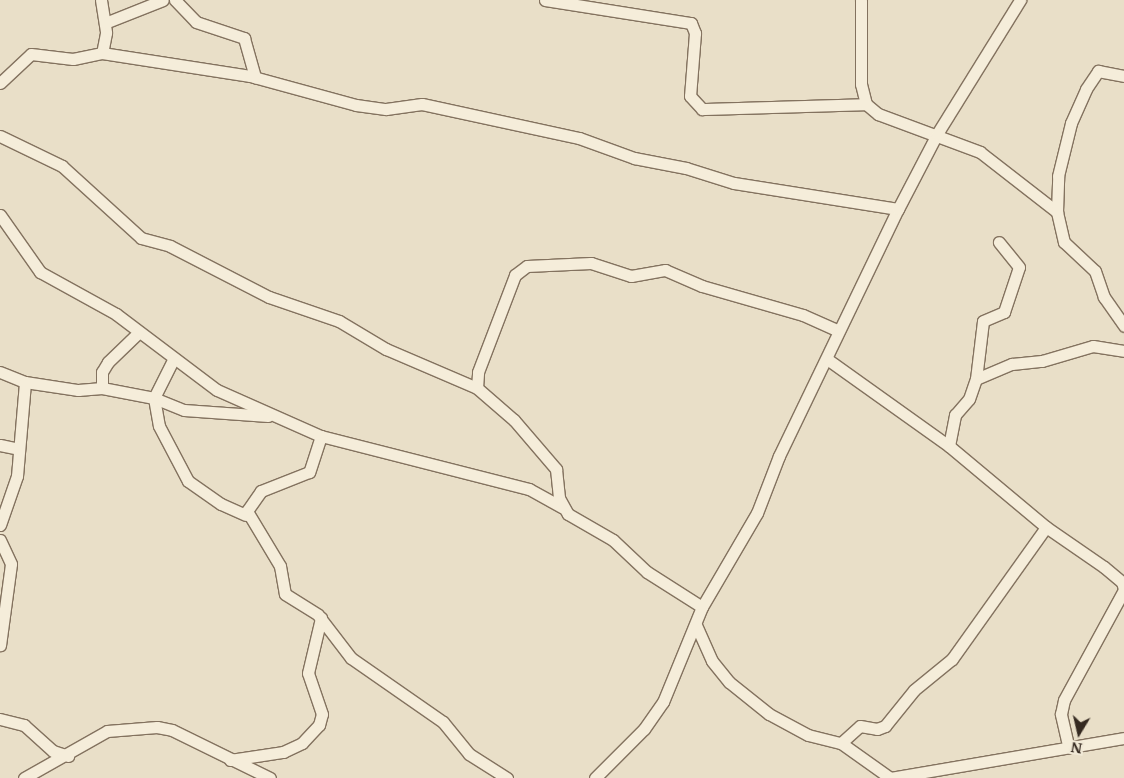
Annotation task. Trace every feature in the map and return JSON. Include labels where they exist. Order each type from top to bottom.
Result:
[{"type":"street","points":[[100,0],[105,23],[102,53]]},
{"type":"street","points":[[105,23],[163,0]]},
{"type":"street","points":[[176,0],[196,22],[244,38],[254,77]]},
{"type":"street","points":[[545,0],[691,23],[695,33],[690,96],[702,109],[866,104]]},
{"type":"street","points":[[861,0],[862,84],[866,104],[878,114],[937,134],[980,152],[1058,212]]},
{"type":"street","points":[[594,778],[655,715],[674,681],[702,607],[757,513],[779,456],[827,360],[898,209],[937,134],[1020,0]]},
{"type":"street","points":[[0,83],[31,54],[73,59],[102,53],[254,77],[356,105],[386,109],[422,104],[579,138],[634,158],[686,168],[734,183],[898,209]]},
{"type":"street","points":[[1124,76],[1098,71],[1086,89],[1072,123],[1058,176],[1058,212],[1064,242],[1095,270],[1104,297],[1124,326]]},
{"type":"street","points":[[0,136],[62,166],[141,238],[178,250],[269,297],[339,321],[386,348],[477,388],[514,420],[556,468],[562,508]]},
{"type":"street","points":[[0,215],[40,272],[116,314],[138,334],[150,340],[173,360],[217,390],[321,436],[529,489],[620,546],[647,572],[702,607]]},
{"type":"street","points":[[949,446],[955,415],[969,399],[976,379],[983,321],[1004,312],[1018,267],[999,242]]},
{"type":"street","points":[[477,388],[478,372],[515,276],[527,266],[591,263],[630,276],[665,270],[702,286],[810,317],[839,331]]},
{"type":"street","points":[[102,388],[102,372],[108,362],[138,334]]},
{"type":"street","points":[[976,379],[1012,364],[1042,361],[1093,346],[1124,351]]},
{"type":"street","points":[[173,360],[154,398],[158,426],[183,476],[221,504],[246,515],[280,566],[285,594],[321,618],[351,658],[438,718],[469,754],[507,778]]},
{"type":"street","points":[[827,360],[949,446],[1046,527],[1104,567],[1122,582],[1124,590],[1064,700],[1061,714],[1068,744]]},
{"type":"street","points":[[0,372],[25,382],[78,390],[102,388],[154,398],[184,410],[279,417]]},
{"type":"street","points":[[0,525],[13,495],[25,382]]},
{"type":"street","points":[[246,515],[261,491],[309,472],[321,436]]},
{"type":"street","points":[[0,445],[19,449]]},
{"type":"street","points":[[842,743],[860,726],[877,729],[885,726],[914,690],[952,659],[1046,527]]},
{"type":"street","points":[[0,540],[11,564],[0,645]]},
{"type":"street","points":[[230,760],[283,752],[302,743],[319,725],[322,714],[308,673],[321,618]]},
{"type":"street","points":[[696,624],[712,661],[728,682],[769,714],[800,731],[842,743],[890,778],[1068,744],[1124,738]]},
{"type":"street","points":[[0,719],[24,725],[53,750],[68,756]]},
{"type":"street","points":[[24,778],[68,756],[107,732],[157,727],[172,730],[270,778]]}]
